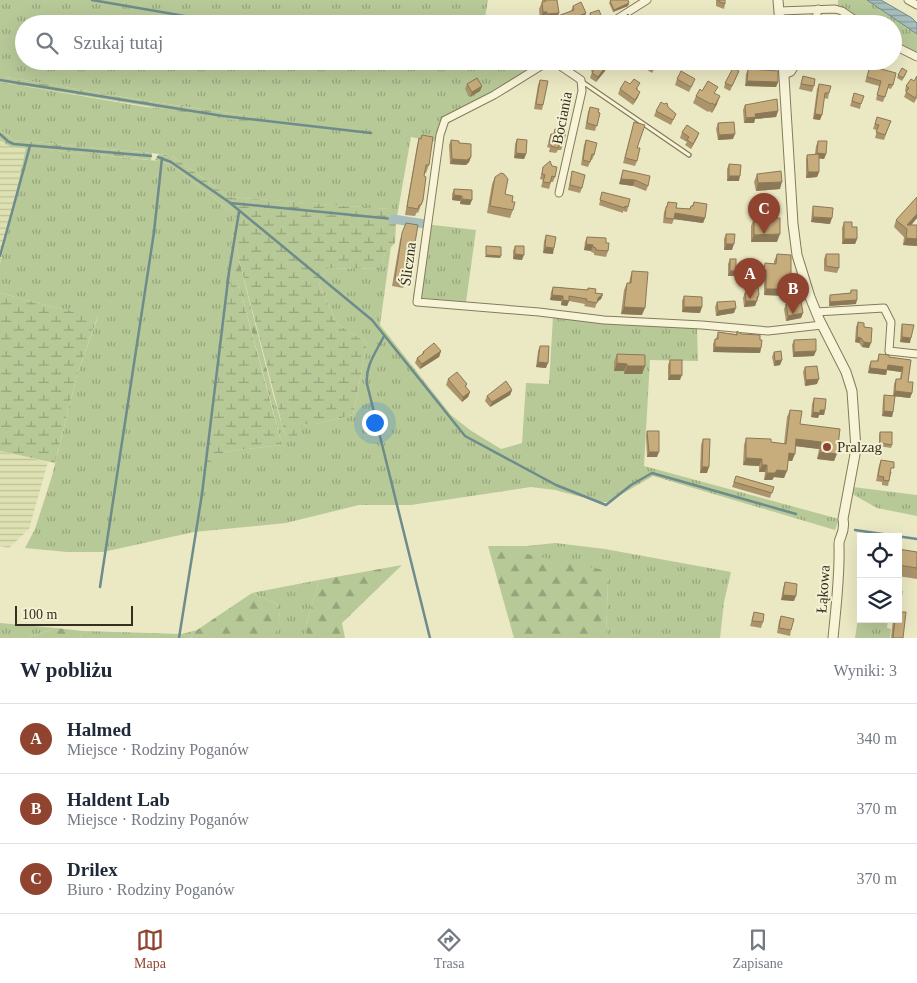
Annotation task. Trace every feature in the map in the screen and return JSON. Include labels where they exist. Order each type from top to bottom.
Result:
[{"type":"street","points":[[623,15],[647,0]]},
{"type":"street","points":[[778,0],[779,15]]},
{"type":"street","points":[[908,0],[917,5]]},
{"type":"street","points":[[817,15],[818,9]]},
{"type":"street","points":[[779,11],[835,9],[848,15]]},
{"type":"street","points":[[902,50],[917,57]]},
{"type":"street","name":"Śliczna","points":[[534,70],[494,95],[445,120],[440,135],[417,302],[612,320],[768,331],[822,325]]},
{"type":"street","name":"Bociania","points":[[559,193],[582,90],[581,80],[566,70]]},
{"type":"street","name":"Łąkowa","points":[[784,70],[794,240],[804,281],[816,312],[846,372],[852,391],[856,449],[843,519],[844,529],[838,542],[840,550],[839,578],[833,638]]},
{"type":"street","points":[[784,75],[792,70]]},
{"type":"street","points":[[816,312],[884,308],[891,322],[889,351],[917,354]]},
{"type":"lane","points":[[581,80],[689,155]]},
{"type":"green space","points":[[0,0],[488,0],[486,15],[15,15],[15,70],[527,70],[492,93],[442,119],[437,142],[411,137],[396,222],[388,221],[389,209],[229,197],[172,156],[13,140],[0,129],[0,82],[146,107],[250,116],[0,76]]},
{"type":"green space","points":[[838,0],[867,0],[889,15],[851,15],[838,6]]},
{"type":"green space","points":[[902,24],[917,34],[917,56],[902,48]]},
{"type":"green space","points":[[0,76],[250,116],[250,123],[0,82]]},
{"type":"green space","points":[[0,129],[13,140],[152,153],[151,160],[12,147],[0,139]]},
{"type":"green space","points":[[0,139],[12,147],[26,148],[0,264]]},
{"type":"green space","points":[[26,148],[159,161],[170,164],[235,214],[218,364],[222,452],[282,445],[269,395],[273,394],[285,436],[303,424],[316,424],[353,415],[367,343],[337,324],[319,284],[328,268],[380,269],[385,253],[391,246],[380,325],[451,415],[470,430],[501,449],[522,443],[526,383],[549,384],[553,316],[697,328],[698,361],[650,360],[644,466],[839,519],[835,530],[653,476],[608,502],[601,502],[555,490],[531,487],[411,505],[359,505],[286,523],[194,532],[103,552],[67,552],[25,548],[35,529],[52,476],[77,375],[98,317],[0,293],[0,264]]},
{"type":"green space","points":[[159,154],[172,156],[229,197],[390,209],[389,221],[396,222],[395,243],[385,253],[380,269],[328,268],[319,284],[337,324],[367,343],[353,415],[316,424],[303,424],[297,436],[285,436],[236,248],[231,248],[235,214],[170,164],[155,160]]},
{"type":"green space","points":[[425,224],[476,230],[466,302],[413,297]]},
{"type":"green space","points":[[231,248],[236,248],[273,394],[269,395],[237,278],[231,289],[225,289]]},
{"type":"green space","points":[[232,278],[237,278],[282,445],[223,452],[221,463],[205,464],[225,289],[231,289]]},
{"type":"green space","points":[[0,293],[98,316],[77,375],[55,463],[0,451]]},
{"type":"green space","points":[[0,451],[48,462],[29,529],[9,548],[0,546]]},
{"type":"green space","points":[[853,487],[917,495],[917,516],[877,508],[852,494]]},
{"type":"green space","points":[[555,543],[605,549],[731,572],[724,602],[720,638],[606,638],[608,580],[488,546],[527,546]]},
{"type":"green space","points":[[488,546],[604,570],[608,580],[606,638],[514,638]]},
{"type":"green space","points":[[402,565],[342,623],[345,638],[307,638],[306,625],[319,580]]},
{"type":"green space","points":[[319,580],[306,625],[307,638],[270,638],[279,622],[277,604],[252,593]]},
{"type":"green space","points":[[252,593],[277,604],[280,622],[270,638],[190,638],[197,630]]},
{"type":"green space","points":[[0,623],[56,628],[27,638],[0,638]]},
{"type":"green space","points":[[857,623],[888,623],[887,628],[891,629],[890,638],[855,638]]},
{"type":"green space","points":[[56,628],[83,631],[80,638],[27,638]]},
{"type":"green space","points":[[197,630],[190,638],[80,638],[83,631],[182,634]]},
{"type":"water","points":[[867,0],[881,0],[912,18],[917,23],[917,34],[902,24],[902,15],[889,15]]},
{"type":"building","points":[[545,0],[557,0],[559,13],[547,14],[547,12],[543,12],[542,2]]},
{"type":"building","points":[[611,0],[628,0],[629,3],[614,10]]},
{"type":"building","points":[[725,0],[725,4],[718,1]]},
{"type":"building","points":[[581,2],[586,13],[581,15],[560,15],[574,10],[573,6]]},
{"type":"building","points":[[599,10],[601,15],[591,15],[590,13]]},
{"type":"building","points":[[902,68],[907,71],[903,78],[898,75]]},
{"type":"building","points":[[594,70],[603,70],[598,77],[592,73]]},
{"type":"building","points":[[732,70],[739,71],[732,86],[725,83]]},
{"type":"building","points":[[748,70],[778,71],[778,82],[747,81]]},
{"type":"building","points":[[869,70],[885,70],[896,73],[893,85],[889,84],[885,97],[877,95],[881,81],[867,77]]},
{"type":"building","points":[[681,71],[695,79],[691,87],[677,79]]},
{"type":"building","points":[[803,76],[815,79],[814,86],[801,84]]},
{"type":"building","points":[[917,76],[917,95],[915,98],[906,92],[909,88],[906,86],[911,79],[914,81]]},
{"type":"building","points":[[477,78],[482,86],[472,92],[467,84]]},
{"type":"building","points":[[634,79],[640,83],[636,89],[640,92],[635,100],[620,89],[625,81],[630,84]]},
{"type":"building","points":[[540,80],[548,81],[543,105],[536,104]]},
{"type":"building","points":[[708,81],[718,87],[714,93],[720,96],[715,105],[696,96],[700,89],[702,91]]},
{"type":"building","points":[[819,84],[831,86],[829,93],[825,93],[822,115],[815,114]]},
{"type":"building","points":[[854,93],[864,96],[861,104],[852,101]]},
{"type":"building","points":[[777,99],[778,111],[755,114],[756,117],[746,118],[745,105]]},
{"type":"building","points":[[661,102],[667,103],[668,107],[676,114],[673,120],[656,111]]},
{"type":"building","points":[[590,107],[599,109],[597,126],[587,123]]},
{"type":"building","points":[[877,117],[891,121],[885,135],[876,132],[879,125],[875,124]]},
{"type":"building","points":[[634,122],[645,125],[637,148],[640,148],[637,161],[625,158]]},
{"type":"building","points":[[734,122],[735,134],[719,135],[718,123]]},
{"type":"building","points":[[687,125],[699,133],[693,144],[687,140],[689,137],[682,132]]},
{"type":"building","points":[[555,129],[566,131],[563,145],[559,144],[558,148],[551,146],[552,143],[549,142],[551,134],[554,134]]},
{"type":"building","points":[[422,135],[433,137],[429,165],[426,165],[424,176],[426,177],[423,200],[418,209],[407,207],[419,138],[421,139]]},
{"type":"building","points":[[517,139],[527,140],[526,154],[516,153]]},
{"type":"building","points":[[451,140],[471,144],[471,157],[467,160],[452,159]]},
{"type":"building","points":[[586,140],[597,143],[590,162],[583,160]]},
{"type":"building","points":[[818,141],[827,141],[826,154],[817,153]]},
{"type":"building","points":[[819,154],[819,172],[808,172],[807,155]]},
{"type":"building","points":[[550,161],[552,166],[557,167],[555,177],[552,176],[550,183],[543,182],[545,175],[542,174],[543,167]]},
{"type":"building","points":[[729,164],[741,165],[740,176],[729,176]]},
{"type":"building","points":[[623,170],[650,176],[648,186],[635,180],[621,179]]},
{"type":"building","points":[[572,171],[585,175],[582,188],[570,185]]},
{"type":"building","points":[[781,171],[782,182],[758,183],[757,174]]},
{"type":"building","points":[[501,173],[508,179],[505,194],[513,196],[512,202],[515,202],[513,210],[490,206],[495,177]]},
{"type":"building","points":[[454,189],[472,190],[472,200],[462,199],[462,196],[454,195]]},
{"type":"building","points":[[602,192],[630,199],[628,207],[625,206],[625,208],[600,200]]},
{"type":"building","points":[[917,197],[917,214],[907,225],[917,225],[917,239],[906,238],[907,229],[896,220]]},
{"type":"building","points":[[668,202],[677,203],[676,208],[690,209],[694,202],[707,204],[705,218],[675,213],[674,219],[665,218]]},
{"type":"building","points":[[813,206],[833,208],[832,218],[813,217]]},
{"type":"building","points":[[754,218],[780,218],[780,234],[754,235]]},
{"type":"building","points":[[844,222],[852,222],[852,227],[857,227],[857,239],[844,239]]},
{"type":"building","points":[[406,223],[418,225],[409,278],[406,277],[406,281],[395,279],[402,233]]},
{"type":"building","points":[[726,234],[735,234],[734,244],[726,244]]},
{"type":"building","points":[[546,235],[556,237],[554,248],[545,247]]},
{"type":"building","points":[[587,237],[606,238],[606,243],[609,243],[608,251],[596,250],[593,245],[586,244]]},
{"type":"building","points":[[486,246],[501,247],[501,256],[486,255]]},
{"type":"building","points":[[515,246],[524,246],[524,255],[515,254]]},
{"type":"building","points":[[777,254],[791,255],[791,289],[766,289],[765,263],[776,264]]},
{"type":"building","points":[[826,254],[839,254],[839,268],[826,266]]},
{"type":"building","points":[[730,259],[736,259],[736,271],[730,271]]},
{"type":"building","points":[[632,271],[648,272],[645,308],[624,307],[627,283],[631,283]]},
{"type":"building","points":[[758,286],[759,295],[757,301],[746,301],[745,293],[747,292],[747,287]]},
{"type":"building","points":[[553,287],[596,289],[595,293],[603,294],[598,298],[597,303],[569,296],[569,301],[563,300],[563,296],[552,295]]},
{"type":"building","points":[[851,290],[857,290],[857,300],[830,302],[830,295],[851,293]]},
{"type":"building","points":[[684,296],[702,297],[702,307],[684,307]]},
{"type":"building","points":[[735,301],[736,308],[718,311],[717,302]]},
{"type":"building","points":[[801,301],[803,313],[788,316],[786,304]]},
{"type":"building","points":[[858,322],[864,323],[864,327],[872,328],[871,343],[864,342],[861,338],[857,337]]},
{"type":"building","points":[[902,324],[914,325],[911,338],[902,337]]},
{"type":"building","points":[[737,331],[741,334],[760,335],[760,340],[762,340],[761,348],[715,347],[715,339],[718,339],[718,332],[737,335]]},
{"type":"building","points":[[816,339],[816,351],[794,352],[794,340]]},
{"type":"building","points":[[434,343],[441,351],[422,364],[417,358]]},
{"type":"building","points":[[540,346],[549,346],[548,363],[538,362]]},
{"type":"building","points":[[781,351],[782,360],[775,361],[774,352]]},
{"type":"building","points":[[617,354],[645,355],[645,366],[627,366],[627,364],[617,363]]},
{"type":"building","points":[[879,354],[911,360],[908,382],[913,382],[912,393],[895,391],[896,379],[901,379],[903,367],[888,365],[887,370],[870,368],[871,361],[878,361]]},
{"type":"building","points":[[670,360],[682,360],[682,375],[670,375]]},
{"type":"building","points":[[817,366],[819,379],[806,380],[805,367]]},
{"type":"building","points":[[457,372],[467,384],[465,386],[470,392],[463,397],[448,379]]},
{"type":"building","points":[[506,381],[512,390],[492,402],[487,396]]},
{"type":"building","points":[[884,395],[895,396],[893,412],[884,411]]},
{"type":"building","points":[[814,398],[826,399],[825,410],[820,410],[820,413],[813,412]]},
{"type":"building","points":[[790,410],[802,411],[800,424],[840,429],[837,454],[820,452],[821,442],[796,439],[795,454],[789,453],[787,471],[777,470],[775,473],[767,473],[767,465],[762,465],[762,459],[746,458],[746,438],[771,439],[771,442],[786,444]]},
{"type":"building","points":[[647,431],[659,431],[659,452],[649,452]]},
{"type":"building","points":[[880,432],[892,432],[892,445],[880,443]]},
{"type":"building","points":[[703,439],[710,439],[709,467],[702,467]]},
{"type":"building","points":[[881,460],[894,462],[894,468],[891,468],[889,481],[883,480],[884,477],[878,476]]},
{"type":"building","points":[[736,476],[774,487],[772,493],[734,482]]},
{"type":"building","points":[[902,550],[917,552],[917,568],[902,566]]},
{"type":"building","points":[[785,582],[797,584],[796,596],[783,595]]},
{"type":"building","points":[[754,612],[764,614],[763,622],[752,621]]},
{"type":"building","points":[[902,612],[906,612],[903,638],[893,638],[895,623],[902,623]]},
{"type":"building","points":[[781,616],[794,619],[791,630],[779,628]]},
{"type":"waterway","points":[[92,0],[179,15]]},
{"type":"waterway","points":[[0,80],[223,116],[371,133]]},
{"type":"waterway","points":[[0,134],[14,144],[151,156]]},
{"type":"waterway","points":[[0,256],[30,146]]},
{"type":"waterway","points":[[158,157],[171,162],[229,202],[372,320],[465,436],[556,485],[606,505],[631,485],[652,473],[796,514]]},
{"type":"waterway","points":[[100,587],[154,232],[162,158]]},
{"type":"waterway","points":[[230,203],[393,219]]},
{"type":"waterway","points":[[179,638],[202,494],[229,272],[239,212]]},
{"type":"waterway","points":[[393,219],[425,224]]},
{"type":"waterway","points":[[384,336],[369,365],[367,384],[430,638]]},
{"type":"waterway","points":[[855,530],[917,539]]},
{"type":"place","name":"Drilex","points":[[764,234]]},
{"type":"place","name":"Halmed","points":[[750,299]]},
{"type":"place","name":"Haldent Lab","points":[[793,314]]},
{"type":"place","name":"Pralzag","points":[[827,447]]}]
